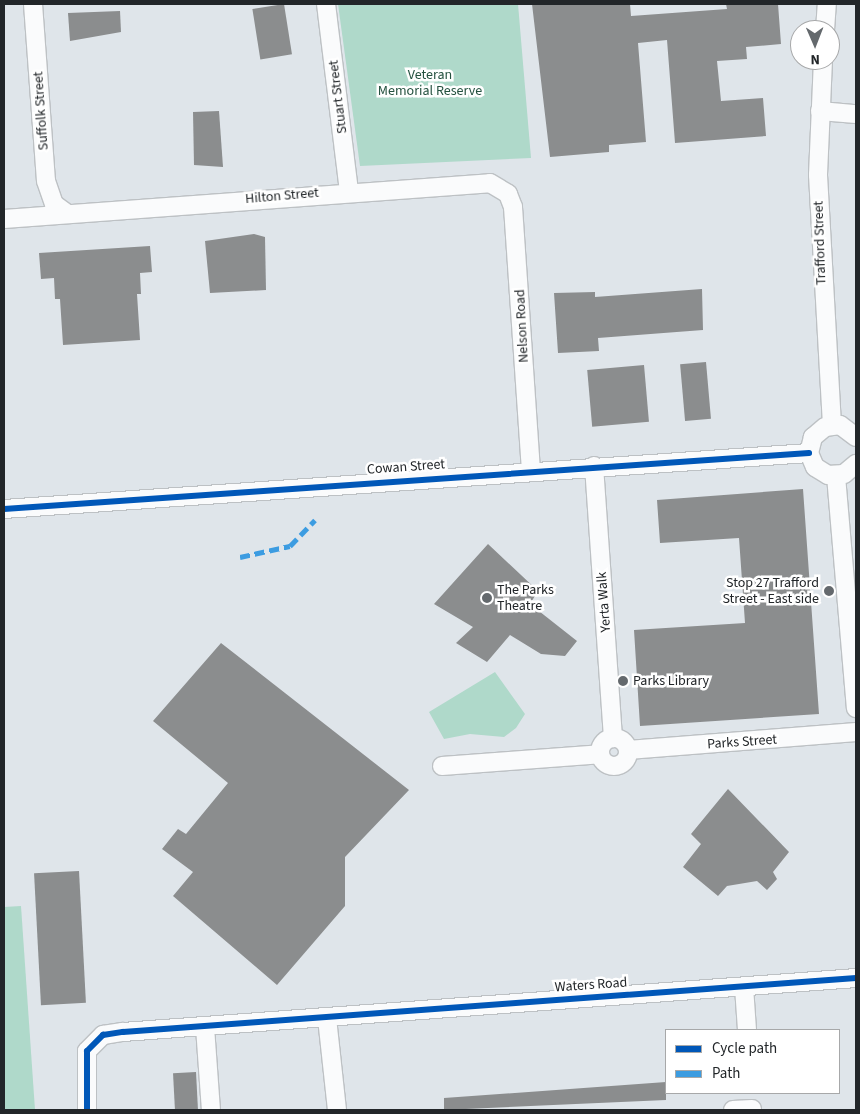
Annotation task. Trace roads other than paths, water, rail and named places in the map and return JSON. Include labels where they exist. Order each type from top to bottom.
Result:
[{"type":"street","name":"Suffolk Street","points":[[32,4],[46,181],[54,204],[65,212]]},
{"type":"street","name":"Stuart Street","points":[[326,4],[349,190]]},
{"type":"street","points":[[826,20],[827,4]]},
{"type":"street","name":"Trafford Street","points":[[822,70],[820,111],[820,273],[832,425]]},
{"type":"street","points":[[820,111],[856,114]]},
{"type":"street","name":"Hilton Street","points":[[4,219],[65,212],[349,190],[474,183],[498,187]]},
{"type":"street","name":"Nelson Road","points":[[498,187],[508,194],[516,224],[531,471]]},
{"type":"street","points":[[856,437],[848,429],[832,425],[818,431],[809,453],[821,472],[836,476],[856,464]]},
{"type":"street","name":"Cowan Street","points":[[4,509],[594,466],[809,453]]},
{"type":"street","name":"Yerta Walk","points":[[594,466],[613,738]]},
{"type":"street","points":[[836,476],[856,708]]},
{"type":"street","name":"Parks Street","points":[[628,750],[856,732]]},
{"type":"street","points":[[442,766],[600,754],[614,766],[625,761],[628,750],[613,738],[604,742],[600,754]]},
{"type":"street","name":"Waters Road","points":[[88,1110],[85,1064],[91,1042],[123,1032],[856,978]]},
{"type":"street","points":[[744,987],[747,1029]]},
{"type":"street","points":[[327,1018],[337,1110]]},
{"type":"street","points":[[205,1027],[211,1110]]},
{"type":"street","points":[[733,1110],[752,1104]]},
{"type":"place","name":"Stop 27 Trafford Street - East side","points":[[829,591]]},
{"type":"place","name":"The Parks Theatre","points":[[487,598]]},
{"type":"place","name":"Parks Library","points":[[623,681]]},
{"type":"park label","name":"Veteran Memorial Reserve","points":[[430,84]]}]
